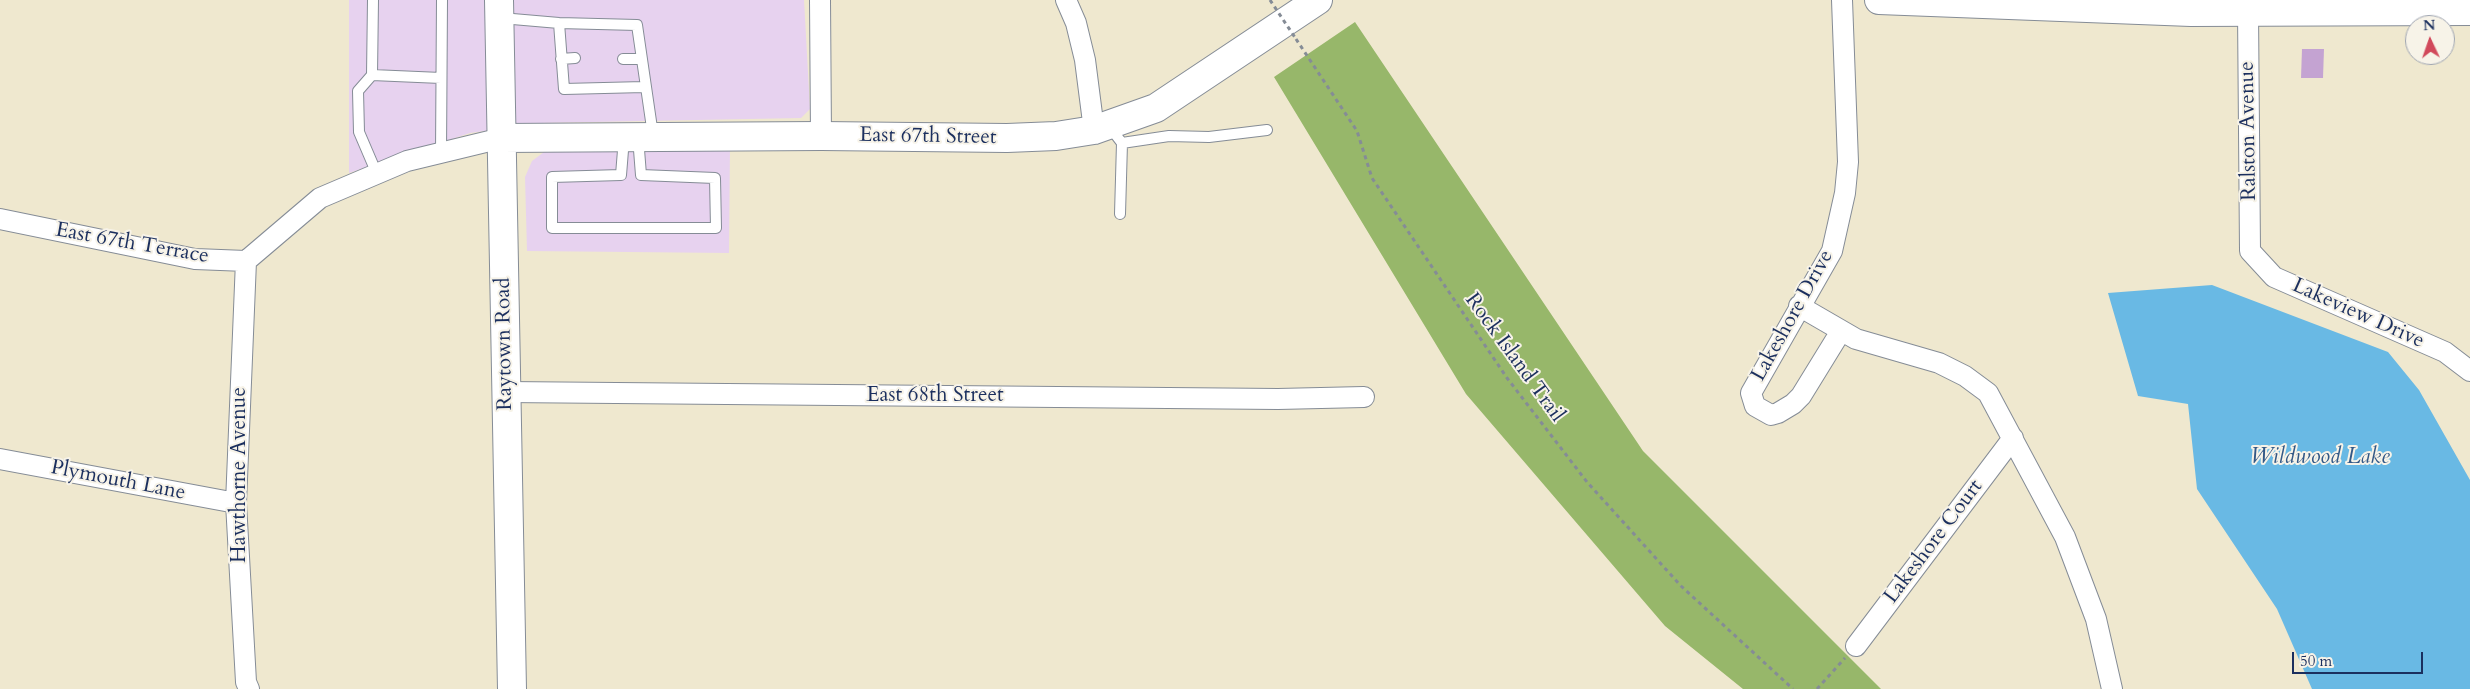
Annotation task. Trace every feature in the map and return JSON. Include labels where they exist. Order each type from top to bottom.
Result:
[{"type":"street","points":[[820,0],[821,136]]},
{"type":"street","points":[[1066,0],[1076,23],[1085,60],[1108,133]]},
{"type":"street","name":"East 67th Street","points":[[502,138],[821,136],[1007,138],[1108,133],[1156,108],[1318,0]]},
{"type":"street","name":"Lakeshore Drive","points":[[1841,331],[1801,396],[1778,413],[1771,415],[1760,411],[1755,406],[1751,393],[1799,306],[1832,252],[1845,194],[1848,162],[1842,0]]},
{"type":"street","points":[[1878,0],[2122,5],[2248,12],[2470,11]]},
{"type":"street","name":"Raytown Road","points":[[499,9],[512,689]]},
{"type":"street","name":"Ralston Avenue","points":[[2248,12],[2250,251]]},
{"type":"street","points":[[246,261],[320,198],[407,161],[502,138]]},
{"type":"street","name":"East 67th Terrace","points":[[0,219],[195,259],[246,261]]},
{"type":"street","name":"Lakeview Drive","points":[[2250,251],[2274,277],[2445,352],[2470,371]]},
{"type":"street","name":"Hawthorne Avenue","points":[[246,261],[236,503],[246,682],[249,689]]},
{"type":"street","points":[[1799,306],[1856,339],[1939,363],[1965,376],[1988,393],[2065,536],[2096,619],[2112,689]]},
{"type":"street","name":"East 68th Street","points":[[506,392],[1278,399],[1364,397]]},
{"type":"street","name":"Lakeshore Court","points":[[1856,646],[2013,438]]},
{"type":"street","name":"Plymouth Lane","points":[[0,459],[236,503]]},
{"type":"lane","points":[[373,0],[372,76],[358,91],[359,132],[377,174]]},
{"type":"lane","points":[[441,153],[442,0]]},
{"type":"lane","points":[[499,9],[559,23],[637,25],[644,87],[638,137],[641,175],[715,178],[716,228],[552,228],[552,177],[621,175],[624,161],[638,137]]},
{"type":"lane","points":[[559,23],[564,89],[644,87]]},
{"type":"lane","points":[[562,59],[575,58]]},
{"type":"lane","points":[[623,58],[640,58]]},
{"type":"lane","points":[[372,76],[441,78]]},
{"type":"lane","points":[[1120,214],[1108,133],[1209,137],[1267,130]]},
{"type":"path","name":"Rock Island Trail","points":[[1270,0],[1357,131],[1372,178],[1507,378],[1587,482],[1681,586],[1793,689]]},
{"type":"path","points":[[1817,689],[1856,646]]},
{"type":"shaded area","points":[[349,0],[804,0],[810,109],[801,118],[541,123],[470,133],[349,173]]},
{"type":"shaded area","points":[[730,146],[729,253],[527,251],[525,177],[532,161],[544,152]]},
{"type":"green space","points":[[1355,22],[1643,451],[1881,689],[1743,689],[1665,626],[1466,394],[1274,77]]},
{"type":"water","name":"Wildwood Lake","points":[[2212,285],[2388,352],[2419,390],[2470,480],[2470,689],[2312,689],[2277,609],[2197,489],[2188,404],[2138,396],[2108,293]]},
{"type":"building","points":[[2302,49],[2324,49],[2323,78],[2301,78]]}]
